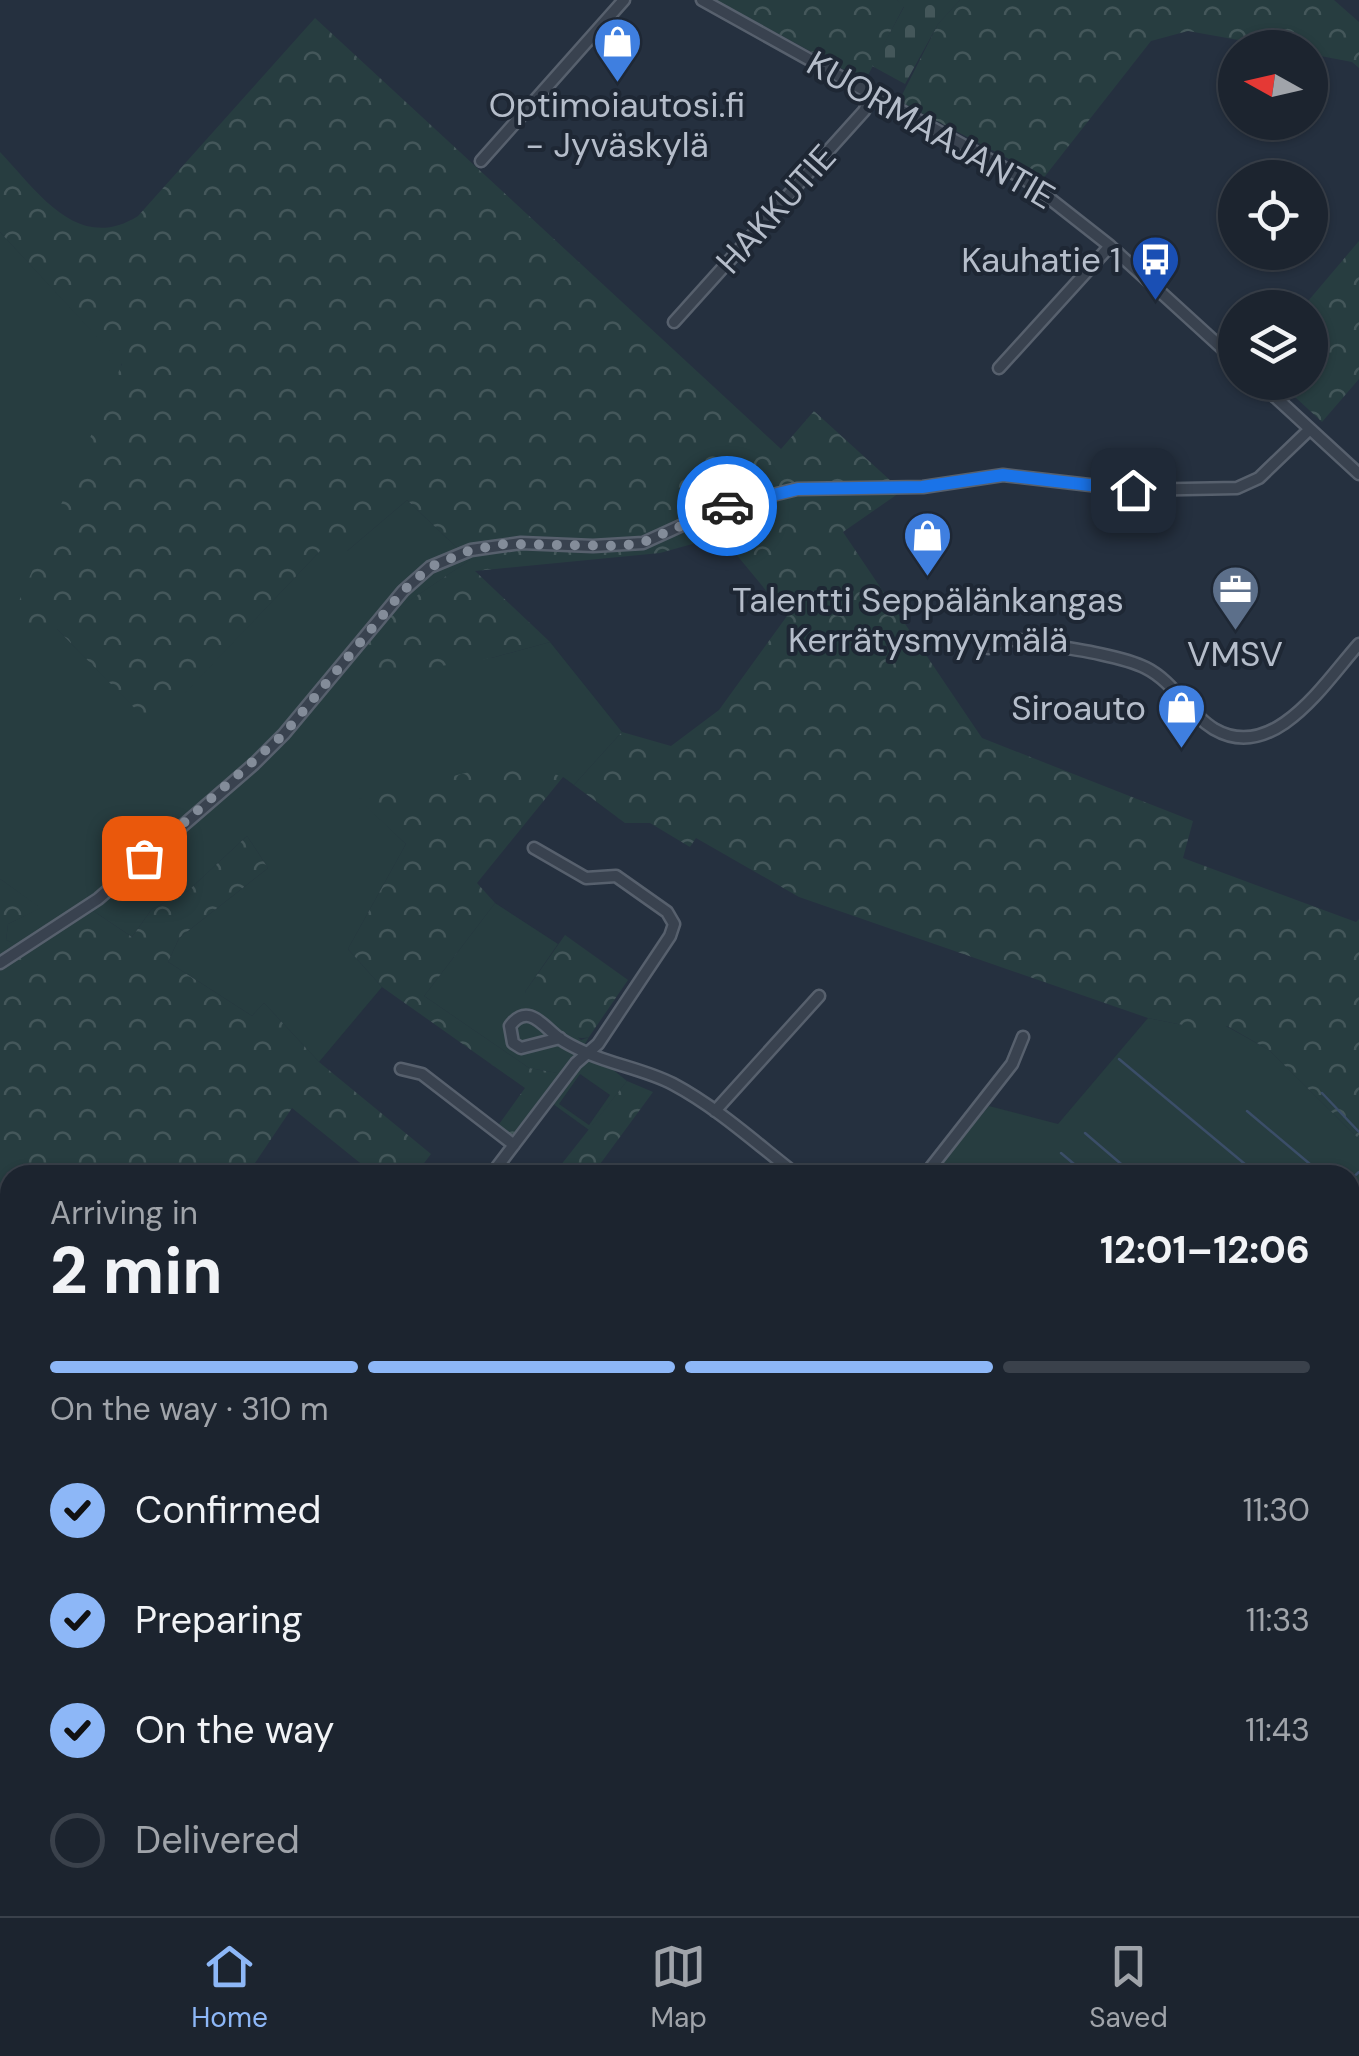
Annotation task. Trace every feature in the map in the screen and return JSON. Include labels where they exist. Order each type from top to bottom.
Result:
[{"type":"street","points":[[482,161],[624,0]]},
{"type":"street","name":"KUORMAAJANTIE","points":[[702,0],[1008,168],[1058,202],[1218,344]]},
{"type":"street","name":"HAKKUTIE","points":[[674,322],[864,111],[874,94]]},
{"type":"street","points":[[999,368],[1110,246]]},
{"type":"street","points":[[1279,400],[1359,474]]},
{"type":"street","points":[[0,963],[98,899],[254,764],[292,725],[403,591],[430,567],[445,560],[504,544],[621,546],[644,542],[720,508],[798,489],[922,487],[1003,475],[1133,490],[1237,488],[1258,478],[1310,429]]},
{"type":"street","points":[[988,648],[1004,640],[1019,640],[1137,664],[1158,675],[1214,729],[1230,736],[1248,737],[1286,725],[1359,644]]},
{"type":"street","points":[[499,1165],[576,1063],[588,1054],[670,936],[674,924],[667,912],[616,876],[586,878],[534,848]]},
{"type":"street","points":[[715,1110],[819,996]]},
{"type":"street","points":[[560,1038],[521,1048],[513,1043],[510,1026],[521,1016],[529,1015],[588,1054],[674,1084],[715,1110],[784,1165]]},
{"type":"street","points":[[933,1165],[1012,1064],[1023,1037]]},
{"type":"street","points":[[401,1069],[422,1074],[514,1145]]},
{"type":"green space","points":[[716,0],[897,0],[904,6],[865,81]]},
{"type":"green space","points":[[897,0],[960,0],[938,24],[905,84],[872,66],[904,7]]},
{"type":"green space","points":[[960,0],[1334,0],[1359,22],[1359,68],[1352,62],[1328,57],[1328,30],[1218,30],[1218,36],[1188,31],[1151,41],[1042,180],[899,101],[938,24]]},
{"type":"green space","points":[[315,18],[781,449],[814,411],[902,491],[843,532],[982,738],[1193,821],[1183,858],[1356,922],[1359,919],[1359,1139],[1269,1050],[1227,1026],[1201,1038],[1183,1025],[1148,1018],[799,897],[696,838],[690,847],[650,823],[625,823],[574,785],[622,732],[671,746],[719,710],[787,616],[721,536],[660,553],[475,571],[550,642],[491,658],[341,682],[345,644],[470,560],[407,500],[347,551],[320,551],[153,727],[57,629],[7,629],[122,364],[0,232],[0,152],[61,213],[96,228],[116,226],[138,216]]},
{"type":"green space","points":[[0,232],[122,363],[57,629],[153,726],[320,551],[347,551],[407,500],[470,560],[346,644],[491,658],[550,642],[622,732],[574,785],[563,777],[359,799],[406,844],[348,949],[382,987],[319,1062],[264,1003],[252,1016],[168,962],[179,938],[268,868],[247,836],[188,891],[152,909],[132,937],[93,911],[30,951],[6,940],[8,924],[40,908],[0,879]]},
{"type":"green space","points":[[1359,241],[1359,379],[1322,422],[1298,400],[1328,400],[1328,290],[1317,290]]},
{"type":"green space","points":[[515,761],[563,777],[477,883],[495,903],[424,996],[529,1068],[563,1074],[516,1140],[497,1127],[525,1088],[382,987],[348,949],[406,844],[358,799]]},
{"type":"green space","points":[[247,836],[268,868],[179,938],[168,962],[252,1016],[264,1003],[319,1062],[431,1154],[423,1165],[363,1165],[292,1108],[254,1165],[0,1165],[0,879],[41,908],[8,924],[6,940],[30,950],[93,911],[132,937],[152,909],[188,891]]},
{"type":"green space","points":[[495,903],[558,944],[525,992],[581,1040],[589,1037],[584,1046],[627,1081],[589,1130],[546,1099],[562,1074],[529,1068],[424,996]],"holes":[[[580,1074],[610,1095],[589,1125],[559,1104]]]},
{"type":"green space","points":[[565,935],[628,980],[589,1037],[570,1036],[561,1031],[543,1016],[525,992]]},
{"type":"green space","points":[[1148,1018],[1183,1025],[1226,1026],[1269,1050],[1359,1139],[1359,1165],[939,1165],[989,1106],[1058,1124]]},
{"type":"green space","points":[[627,1081],[653,1092],[599,1165],[561,1165]]},
{"type":"waterway","points":[[1119,1059],[1246,1165]]},
{"type":"waterway","points":[[1322,1093],[1359,1132]]},
{"type":"waterway","points":[[1247,1111],[1311,1165]]},
{"type":"waterway","points":[[1085,1133],[1122,1165]]},
{"type":"waterway","points":[[1061,1153],[1075,1165]]},
{"type":"way so far","points":[[144,858],[284,734],[403,591],[430,567],[471,550],[504,544],[621,546],[644,542],[727,506]]},
{"type":"place","name":"Optimoiautosi.fi - Jyväskylä","points":[[617,84]]},
{"type":"place","name":"Kauhatie 1","points":[[1156,302]]},
{"type":"place","name":"Talentti Seppälänkangas Kerrätysmyymälä","points":[[928,578]]},
{"type":"place","name":"VMSV","points":[[1235,632]]},
{"type":"place","name":"Siroauto","points":[[1181,750]]},
{"type":"route","points":[[727,506],[798,489],[922,487],[1003,475],[1133,490]]}]
